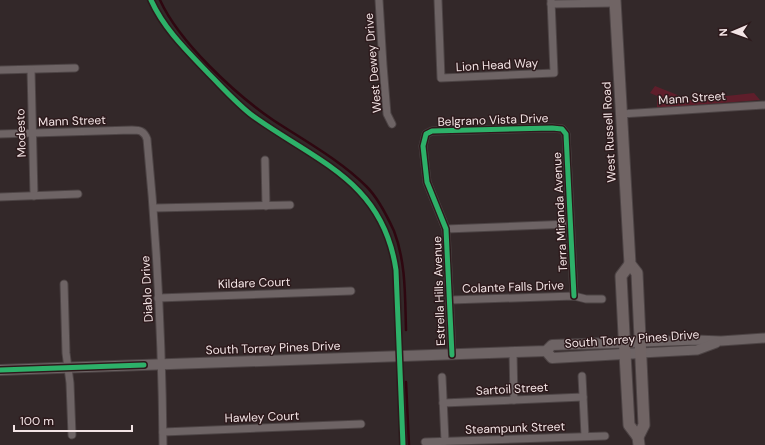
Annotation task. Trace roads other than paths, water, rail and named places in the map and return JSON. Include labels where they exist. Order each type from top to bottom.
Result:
[{"type":"main road","name":"West Russell Road","points":[[615,1],[630,264],[636,273],[641,347],[644,425],[639,441]]},
{"type":"main road","name":"West Russell Road","points":[[630,264],[622,276],[625,348],[629,425],[639,441]]},
{"type":"main road","name":"South Torrey Pines Drive","points":[[0,370],[546,351],[552,345],[625,348],[641,347]]},
{"type":"street","name":"West Dewey Drive","points":[[380,0],[387,114],[392,124]]},
{"type":"street","name":"Lion Head Way","points":[[438,0],[441,78],[554,73],[551,2]]},
{"type":"street","points":[[551,2],[615,1]]},
{"type":"street","points":[[0,70],[75,68]]},
{"type":"street","name":"Modesto","points":[[31,70],[34,196]]},
{"type":"street","name":"Mann Street","points":[[621,114],[765,105]]},
{"type":"street","name":"Belgrano Vista Drive","points":[[426,134],[432,131],[562,129]]},
{"type":"street","name":"Terra Miranda Avenue","points":[[562,129],[566,134],[574,296]]},
{"type":"street","name":"Mann Street","points":[[0,134],[139,130],[145,133]]},
{"type":"street","name":"Diablo Drive","points":[[145,133],[147,138],[154,208],[164,445]]},
{"type":"street","name":"Estrella Hills Avenue","points":[[426,134],[423,146],[427,182],[446,229],[452,355]]},
{"type":"street","points":[[265,160],[266,206]]},
{"type":"street","points":[[0,197],[78,194]]},
{"type":"street","points":[[154,208],[290,205]]},
{"type":"street","points":[[446,229],[570,224]]},
{"type":"street","points":[[64,284],[66,353],[72,435]]},
{"type":"street","name":"Kildare Court","points":[[158,298],[351,291]]},
{"type":"street","name":"Colante Falls Drive","points":[[450,300],[574,296],[586,299],[602,298]]},
{"type":"street","name":"South Torrey Pines Drive","points":[[641,347],[697,350],[721,341],[765,338]]},
{"type":"street","points":[[513,352],[514,400]]},
{"type":"street","points":[[582,376],[584,436]]},
{"type":"street","points":[[442,377],[445,441]]},
{"type":"street","name":"Sartoil Street","points":[[443,403],[583,396]]},
{"type":"street","name":"Hawley Court","points":[[163,432],[361,424]]},
{"type":"street","name":"Steampunk Street","points":[[425,442],[605,436]]},
{"type":"waterway","points":[[160,0],[180,33],[209,66],[226,82],[273,120],[322,151],[357,177],[375,196],[394,231],[401,255],[405,292],[406,330]]},
{"type":"waterway","points":[[406,382],[409,445]]}]
